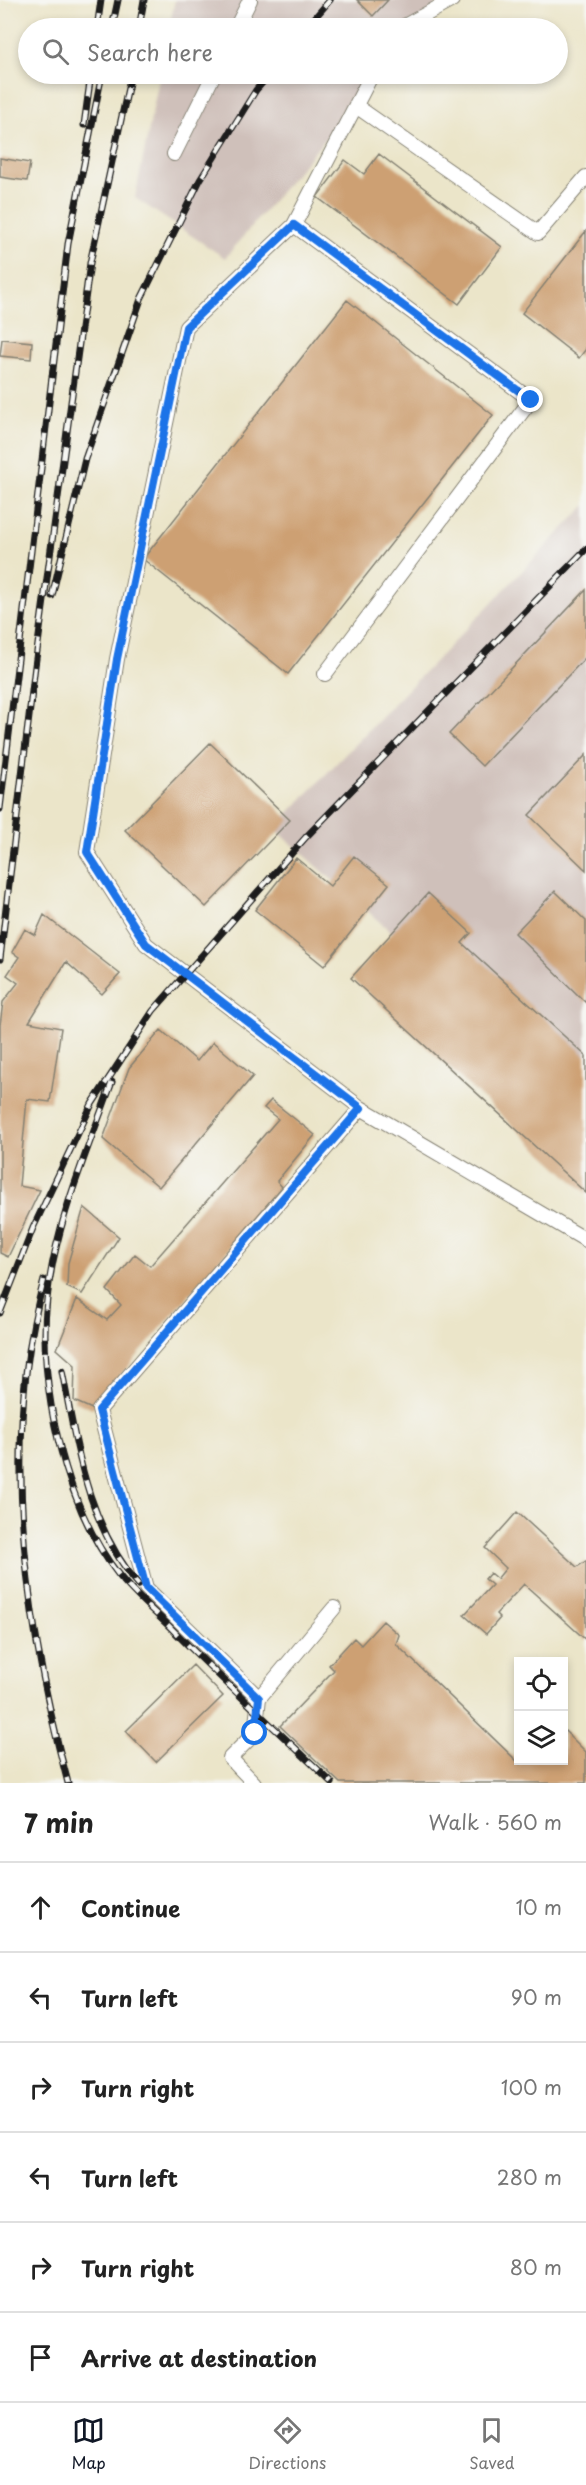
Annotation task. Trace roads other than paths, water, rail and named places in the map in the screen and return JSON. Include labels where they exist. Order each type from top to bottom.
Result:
[{"type":"lane","points":[[241,18],[249,0]]},
{"type":"lane","points":[[419,18],[452,0]]},
{"type":"lane","points":[[174,154],[209,84]]},
{"type":"lane","points":[[367,84],[294,225],[186,327],[117,659],[87,852],[146,944],[361,1108],[586,1240]]},
{"type":"lane","points":[[356,106],[538,233],[586,177]]},
{"type":"lane","points":[[294,225],[531,400],[325,674]]},
{"type":"lane","points":[[259,1698],[146,1588],[99,1410],[361,1108]]},
{"type":"lane","points":[[255,1783],[230,1758],[255,1733],[259,1698],[334,1608]]},
{"type":"railway","points":[[98,18],[101,0]]},
{"type":"railway","points":[[114,18],[118,0]]},
{"type":"railway","points":[[141,18],[144,0]]},
{"type":"railway","points":[[315,18],[330,0]]},
{"type":"railway","points":[[84,125],[90,84]]},
{"type":"railway","points":[[0,809],[68,244],[100,84]]},
{"type":"railway","points":[[0,959],[35,666],[90,263],[129,84]]},
{"type":"railway","points":[[52,596],[85,459],[141,299],[200,180],[261,84]]},
{"type":"railway","points":[[0,1313],[33,1228],[92,1104],[153,1011],[306,837],[586,549]]},
{"type":"railway","points":[[112,1082],[64,1216],[47,1299],[46,1368],[59,1443],[70,1480],[99,1546],[124,1581],[211,1668],[332,1783]]},
{"type":"railway","points":[[44,1280],[31,1341],[23,1404],[21,1467],[23,1532],[40,1659],[68,1783]]},
{"type":"railway","points":[[62,1371],[79,1456],[96,1511],[121,1562],[139,1585]]}]
